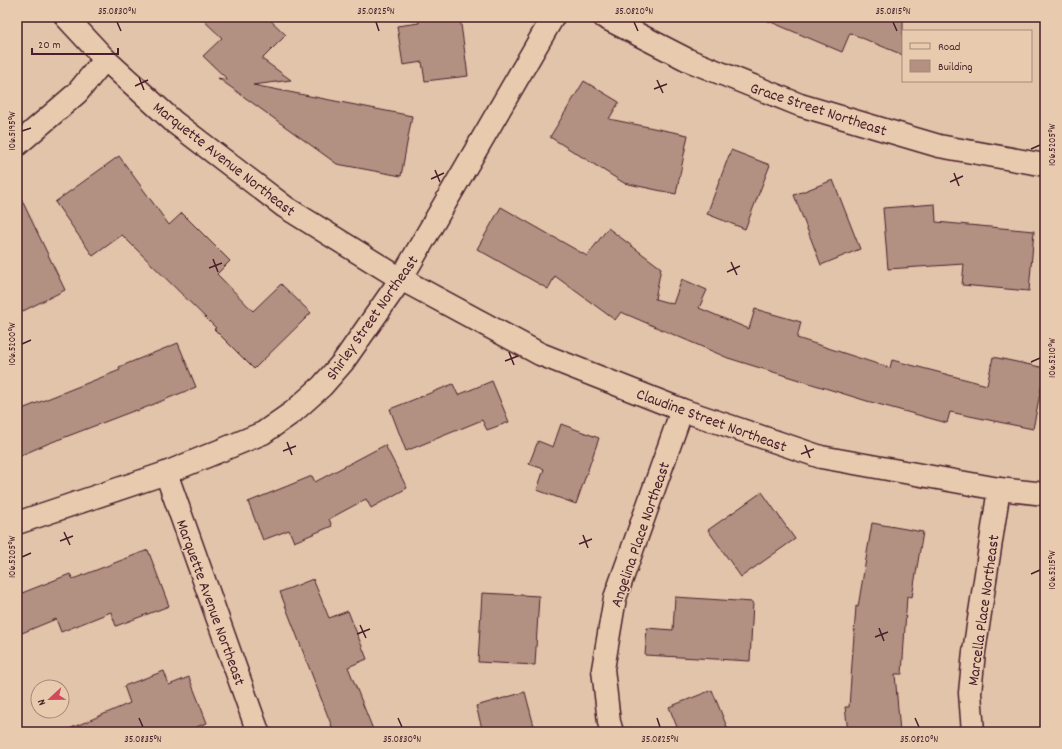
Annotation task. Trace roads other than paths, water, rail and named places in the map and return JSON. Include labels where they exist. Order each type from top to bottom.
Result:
[{"type":"street","name":"Marquette Avenue Northeast","points":[[66,17],[105,59],[174,122],[285,207],[401,279]]},
{"type":"street","name":"Shirley Street Northeast","points":[[17,523],[166,473],[263,433],[293,412],[322,386],[342,362],[401,279],[553,17]]},
{"type":"street","name":"Grace Street Northeast","points":[[604,17],[688,60],[800,105],[939,146],[1045,165]]},
{"type":"street","points":[[17,145],[77,92],[105,59]]},
{"type":"street","name":"Claudine Street Northeast","points":[[401,279],[540,354],[682,410],[821,457],[999,489],[1045,494]]},
{"type":"street","name":"Angelina Place Northeast","points":[[612,732],[609,722],[603,669],[615,598],[682,410]]},
{"type":"street","name":"Marquette Avenue Northeast","points":[[166,473],[258,732]]},
{"type":"street","name":"Marcella Place Northeast","points":[[973,732],[970,693],[974,652],[999,489]]}]
